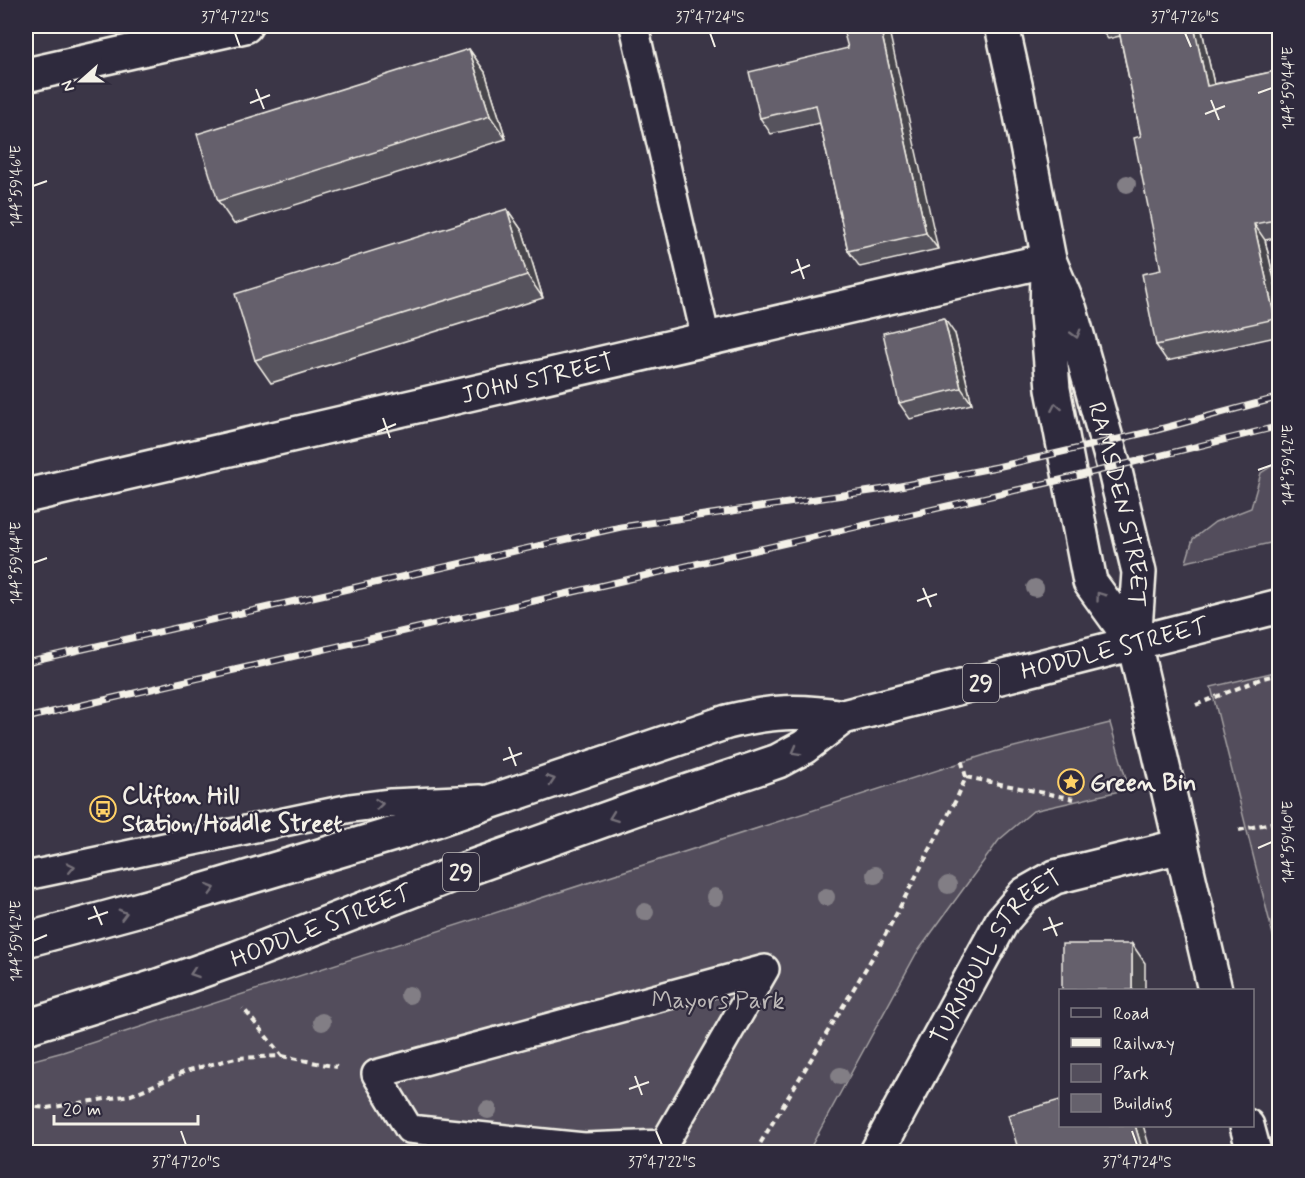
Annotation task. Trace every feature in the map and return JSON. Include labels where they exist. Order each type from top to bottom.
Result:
[{"type":"street","points":[[26,75],[245,26]]},
{"type":"street","name":"RAMSDEN STREET","points":[[1002,26],[1049,260],[1073,321],[1114,467],[1138,572],[1134,644]]},
{"type":"street","name":"JOHN STREET","points":[[26,496],[1049,260]]},
{"type":"street","name":"RAMSDEN STREET","points":[[1049,260],[1047,315],[1053,389],[1090,582],[1134,644]]},
{"type":"street","name":"HODDLE STREET","points":[[26,940],[397,833],[727,722],[784,711],[843,717],[1280,606]]},
{"type":"street","points":[[1134,644],[1215,989]]},
{"type":"street","name":"HODDLE STREET","points":[[26,1027],[237,958],[472,867],[640,807],[755,770],[804,747],[843,717]]},
{"type":"street","name":"TURNBULL STREET","points":[[877,1152],[1002,921],[1025,894],[1055,877],[1181,846]]},
{"type":"street","points":[[1248,1127],[1254,1152]]},
{"type":"lane","points":[[634,26],[706,339]]},
{"type":"lane","points":[[26,876],[351,808],[432,800],[496,799]]},
{"type":"lane","points":[[765,969],[670,1148],[584,1147],[409,1129],[376,1074],[765,969]]},
{"type":"path","points":[[1196,705],[1263,678],[1280,675]]},
{"type":"path","points":[[755,1152],[880,945],[957,798],[966,777],[961,759]]},
{"type":"path","points":[[966,777],[1074,799]]},
{"type":"path","points":[[1239,830],[1280,821]]},
{"type":"path","points":[[243,1008],[282,1056]]},
{"type":"path","points":[[26,1106],[47,1108],[131,1095],[199,1068],[236,1058],[282,1056],[376,1074]]},
{"type":"green space","points":[[1279,461],[1279,541],[1186,562],[1193,539],[1215,522],[1251,508],[1261,473]]},
{"type":"green space","points":[[1280,671],[1279,959],[1211,687]]},
{"type":"green space","name":"Mayors Park","points":[[1110,723],[1129,789],[1033,811],[999,840],[916,954],[808,1152],[26,1152],[26,1062],[994,752]]},
{"type":"building","points":[[842,26],[880,26],[926,233],[848,251],[816,105],[760,118],[749,72],[848,48]]},
{"type":"building","points":[[1118,26],[1194,26],[1207,86],[1280,70],[1280,219],[1254,224],[1275,319],[1156,345],[1142,274],[1161,270],[1134,138],[1141,136]]},
{"type":"building","points":[[469,49],[490,116],[218,201],[197,134]]},
{"type":"building","points":[[507,209],[527,275],[255,360],[235,294]]},
{"type":"building","points":[[944,318],[961,388],[899,403],[883,333]]},
{"type":"building","points":[[1062,944],[1132,944],[1132,989],[1062,989]]},
{"type":"building","points":[[1059,1100],[1059,1127],[1136,1127],[1143,1152],[1019,1152],[1008,1115]]},
{"type":"building","points":[[445,1145],[451,1152],[436,1152]]},
{"type":"railway","points":[[26,662],[621,527],[885,489],[997,467],[1153,431],[1280,397]]},
{"type":"railway","points":[[26,718],[1069,478],[1280,426]]},
{"type":"place","name":"Green Bin","points":[[1071,782]]},
{"type":"place","name":"Clifton Hill Station/Hoddle Street","points":[[103,809]]}]
